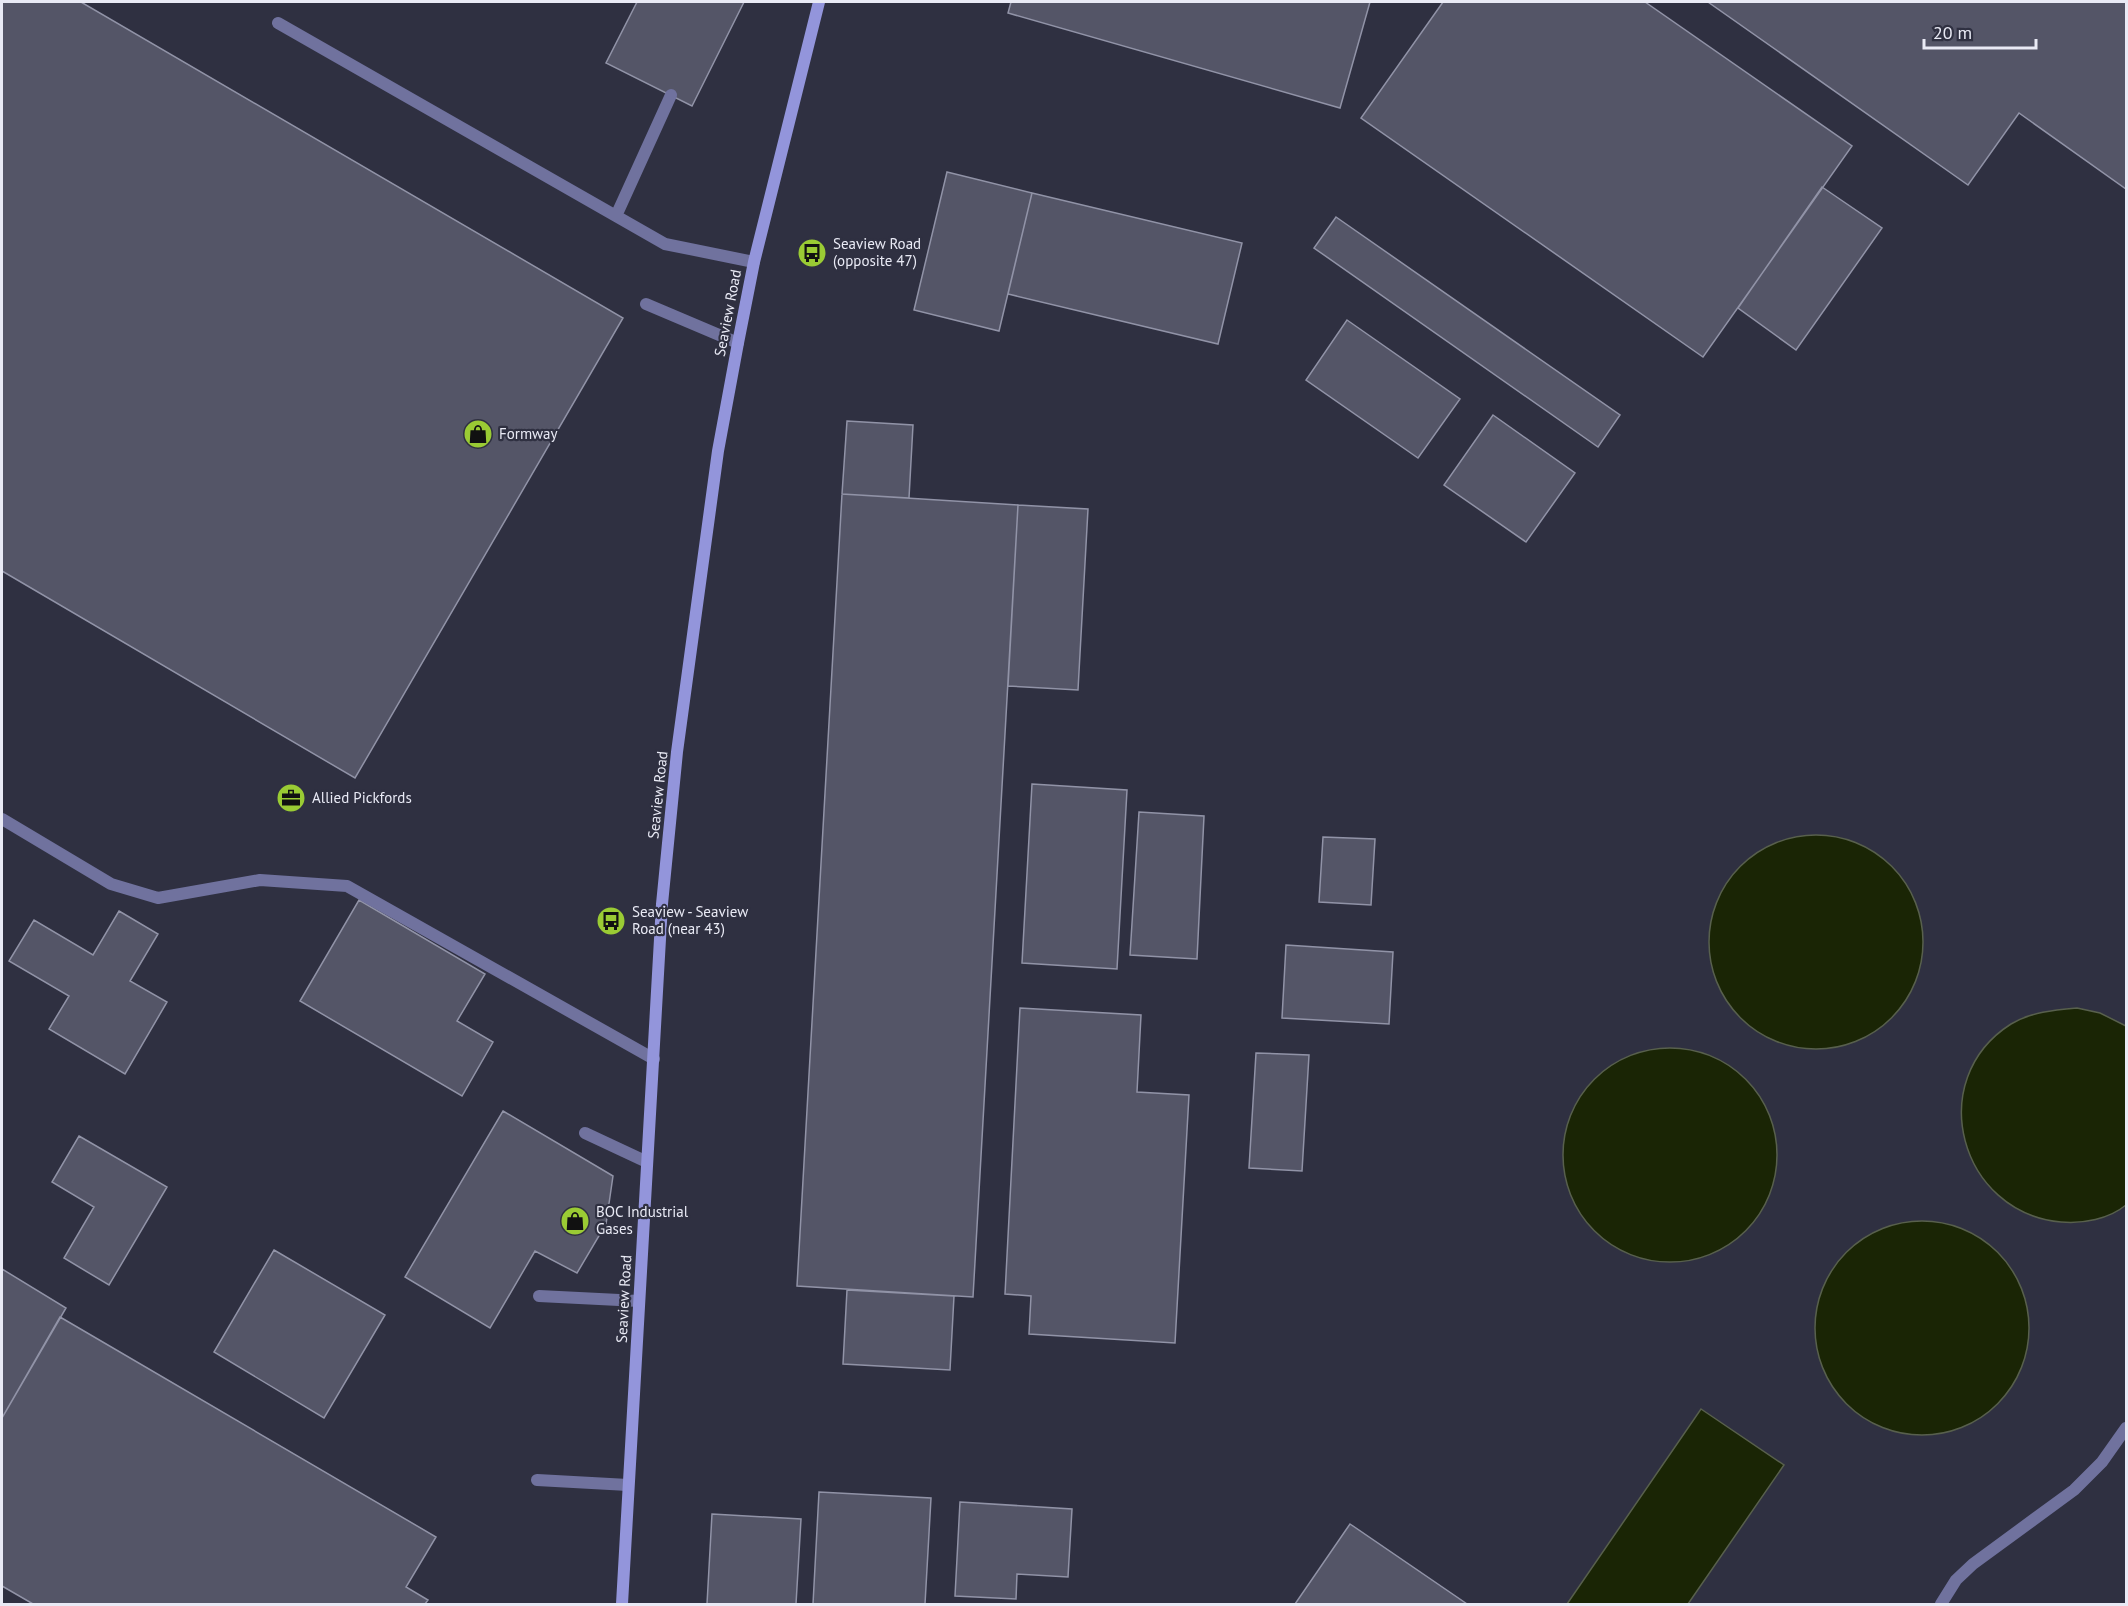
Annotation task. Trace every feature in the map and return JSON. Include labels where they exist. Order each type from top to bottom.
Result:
[{"type":"main road","name":"Seaview Road","points":[[622,1605],[662,904],[677,752],[718,451],[738,343],[754,262],[819,2]]},
{"type":"lane","points":[[278,23],[665,244],[754,262]]},
{"type":"lane","points":[[616,216],[671,95]]},
{"type":"lane","points":[[646,304],[738,343]]},
{"type":"lane","points":[[2,819],[111,884],[158,898],[260,880],[347,886],[654,1059]]},
{"type":"lane","points":[[585,1133],[647,1162]]},
{"type":"lane","points":[[539,1296],[639,1301]]},
{"type":"lane","points":[[1941,1605],[1956,1580],[1973,1564],[2074,1490],[2102,1462],[2127,1428]]},
{"type":"lane","points":[[537,1480],[628,1485]]},
{"type":"shaded area","points":[[1816,835],[1837,837],[1857,843],[1884,859],[1899,874],[1915,901],[1921,921],[1923,942],[1921,963],[1915,983],[1899,1010],[1884,1025],[1857,1041],[1837,1047],[1816,1049],[1795,1047],[1775,1041],[1748,1025],[1733,1010],[1717,983],[1711,963],[1709,942],[1711,921],[1717,901],[1733,874],[1748,859],[1775,843],[1795,837]]},
{"type":"shaded area","points":[[2077,1008],[2100,1013],[2126,1026],[2126,1205],[2112,1214],[2095,1220],[2061,1222],[2026,1213],[1998,1195],[1978,1170],[1965,1141],[1962,1109],[1967,1077],[1984,1048],[2011,1024],[2035,1014]]},
{"type":"shaded area","points":[[1670,1048],[1691,1050],[1711,1056],[1738,1072],[1753,1087],[1769,1114],[1775,1134],[1777,1155],[1775,1176],[1769,1196],[1753,1223],[1738,1238],[1711,1254],[1691,1260],[1670,1262],[1649,1260],[1629,1254],[1602,1238],[1587,1223],[1571,1196],[1565,1176],[1563,1155],[1565,1134],[1571,1114],[1587,1087],[1602,1072],[1629,1056],[1649,1050]]},
{"type":"shaded area","points":[[1922,1221],[1943,1223],[1963,1229],[1998,1252],[2021,1287],[2027,1307],[2029,1328],[2027,1349],[2021,1369],[1998,1404],[1963,1427],[1943,1433],[1922,1435],[1901,1433],[1881,1427],[1846,1404],[1823,1369],[1817,1349],[1815,1328],[1817,1307],[1823,1287],[1846,1252],[1881,1229],[1901,1223]]},
{"type":"shaded area","points":[[1701,1409],[1784,1465],[1688,1604],[1567,1604]]},
{"type":"building","points":[[2,2],[81,2],[623,318],[355,778],[2,571]]},
{"type":"building","points":[[637,2],[744,2],[692,106],[606,63]]},
{"type":"building","points":[[1011,2],[1370,2],[1340,108],[1008,13]]},
{"type":"building","points":[[1443,2],[1645,2],[1852,146],[1703,357],[1361,118]]},
{"type":"building","points":[[1708,2],[2126,2],[2126,189],[2019,113],[1968,185]]},
{"type":"building","points":[[947,172],[1032,193],[999,331],[914,310]]},
{"type":"building","points":[[1822,187],[1882,228],[1796,350],[1738,308]]},
{"type":"building","points":[[1032,193],[1242,243],[1218,344],[1008,294]]},
{"type":"building","points":[[1336,217],[1620,415],[1598,447],[1314,248]]},
{"type":"building","points":[[1347,320],[1460,399],[1418,458],[1306,380]]},
{"type":"building","points":[[1493,415],[1575,473],[1526,542],[1444,485]]},
{"type":"building","points":[[847,421],[913,425],[909,498],[842,494]]},
{"type":"building","points":[[842,494],[1018,505],[973,1297],[797,1286]]},
{"type":"building","points":[[1018,505],[1088,509],[1078,690],[1008,686]]},
{"type":"building","points":[[1032,784],[1127,790],[1117,969],[1022,963]]},
{"type":"building","points":[[1139,812],[1204,816],[1197,959],[1130,955]]},
{"type":"building","points":[[1323,837],[1375,839],[1371,905],[1319,902]]},
{"type":"building","points":[[359,900],[485,974],[457,1021],[493,1042],[462,1096],[300,1001]]},
{"type":"building","points":[[119,911],[158,934],[130,981],[167,1002],[125,1074],[49,1029],[69,996],[9,961],[34,920],[93,955]]},
{"type":"building","points":[[1286,945],[1393,952],[1389,1024],[1282,1018]]},
{"type":"building","points":[[1020,1008],[1141,1015],[1137,1092],[1189,1095],[1175,1343],[1029,1334],[1031,1296],[1005,1294]]},
{"type":"building","points":[[1256,1053],[1309,1055],[1302,1171],[1249,1168]]},
{"type":"building","points":[[503,1111],[613,1176],[606,1224],[577,1273],[535,1251],[490,1328],[405,1277]]},
{"type":"building","points":[[79,1136],[167,1187],[109,1285],[64,1258],[94,1207],[52,1182]]},
{"type":"building","points":[[274,1250],[385,1315],[324,1418],[214,1352]]},
{"type":"building","points":[[2,1269],[66,1308],[2,1418]]},
{"type":"building","points":[[847,1290],[954,1296],[950,1370],[843,1364]]},
{"type":"building","points":[[60,1317],[436,1537],[406,1587],[428,1600],[425,1604],[33,1604],[2,1586],[2,1418]]},
{"type":"building","points":[[819,1492],[931,1498],[925,1604],[813,1604]]},
{"type":"building","points":[[960,1502],[1072,1509],[1068,1577],[1017,1574],[1016,1599],[955,1596]]},
{"type":"building","points":[[712,1514],[801,1519],[796,1604],[707,1604]]},
{"type":"building","points":[[1350,1524],[1467,1604],[1295,1604]]},
{"type":"place","name":"Seaview Road (opposite 47)","points":[[812,253]]},
{"type":"place","name":"Formway","points":[[478,434]]},
{"type":"place","name":"Allied Pickfords","points":[[291,798]]},
{"type":"place","name":"Seaview - Seaview Road (near 43)","points":[[611,921]]},
{"type":"place","name":"BOC Industrial Gases","points":[[575,1221]]}]
